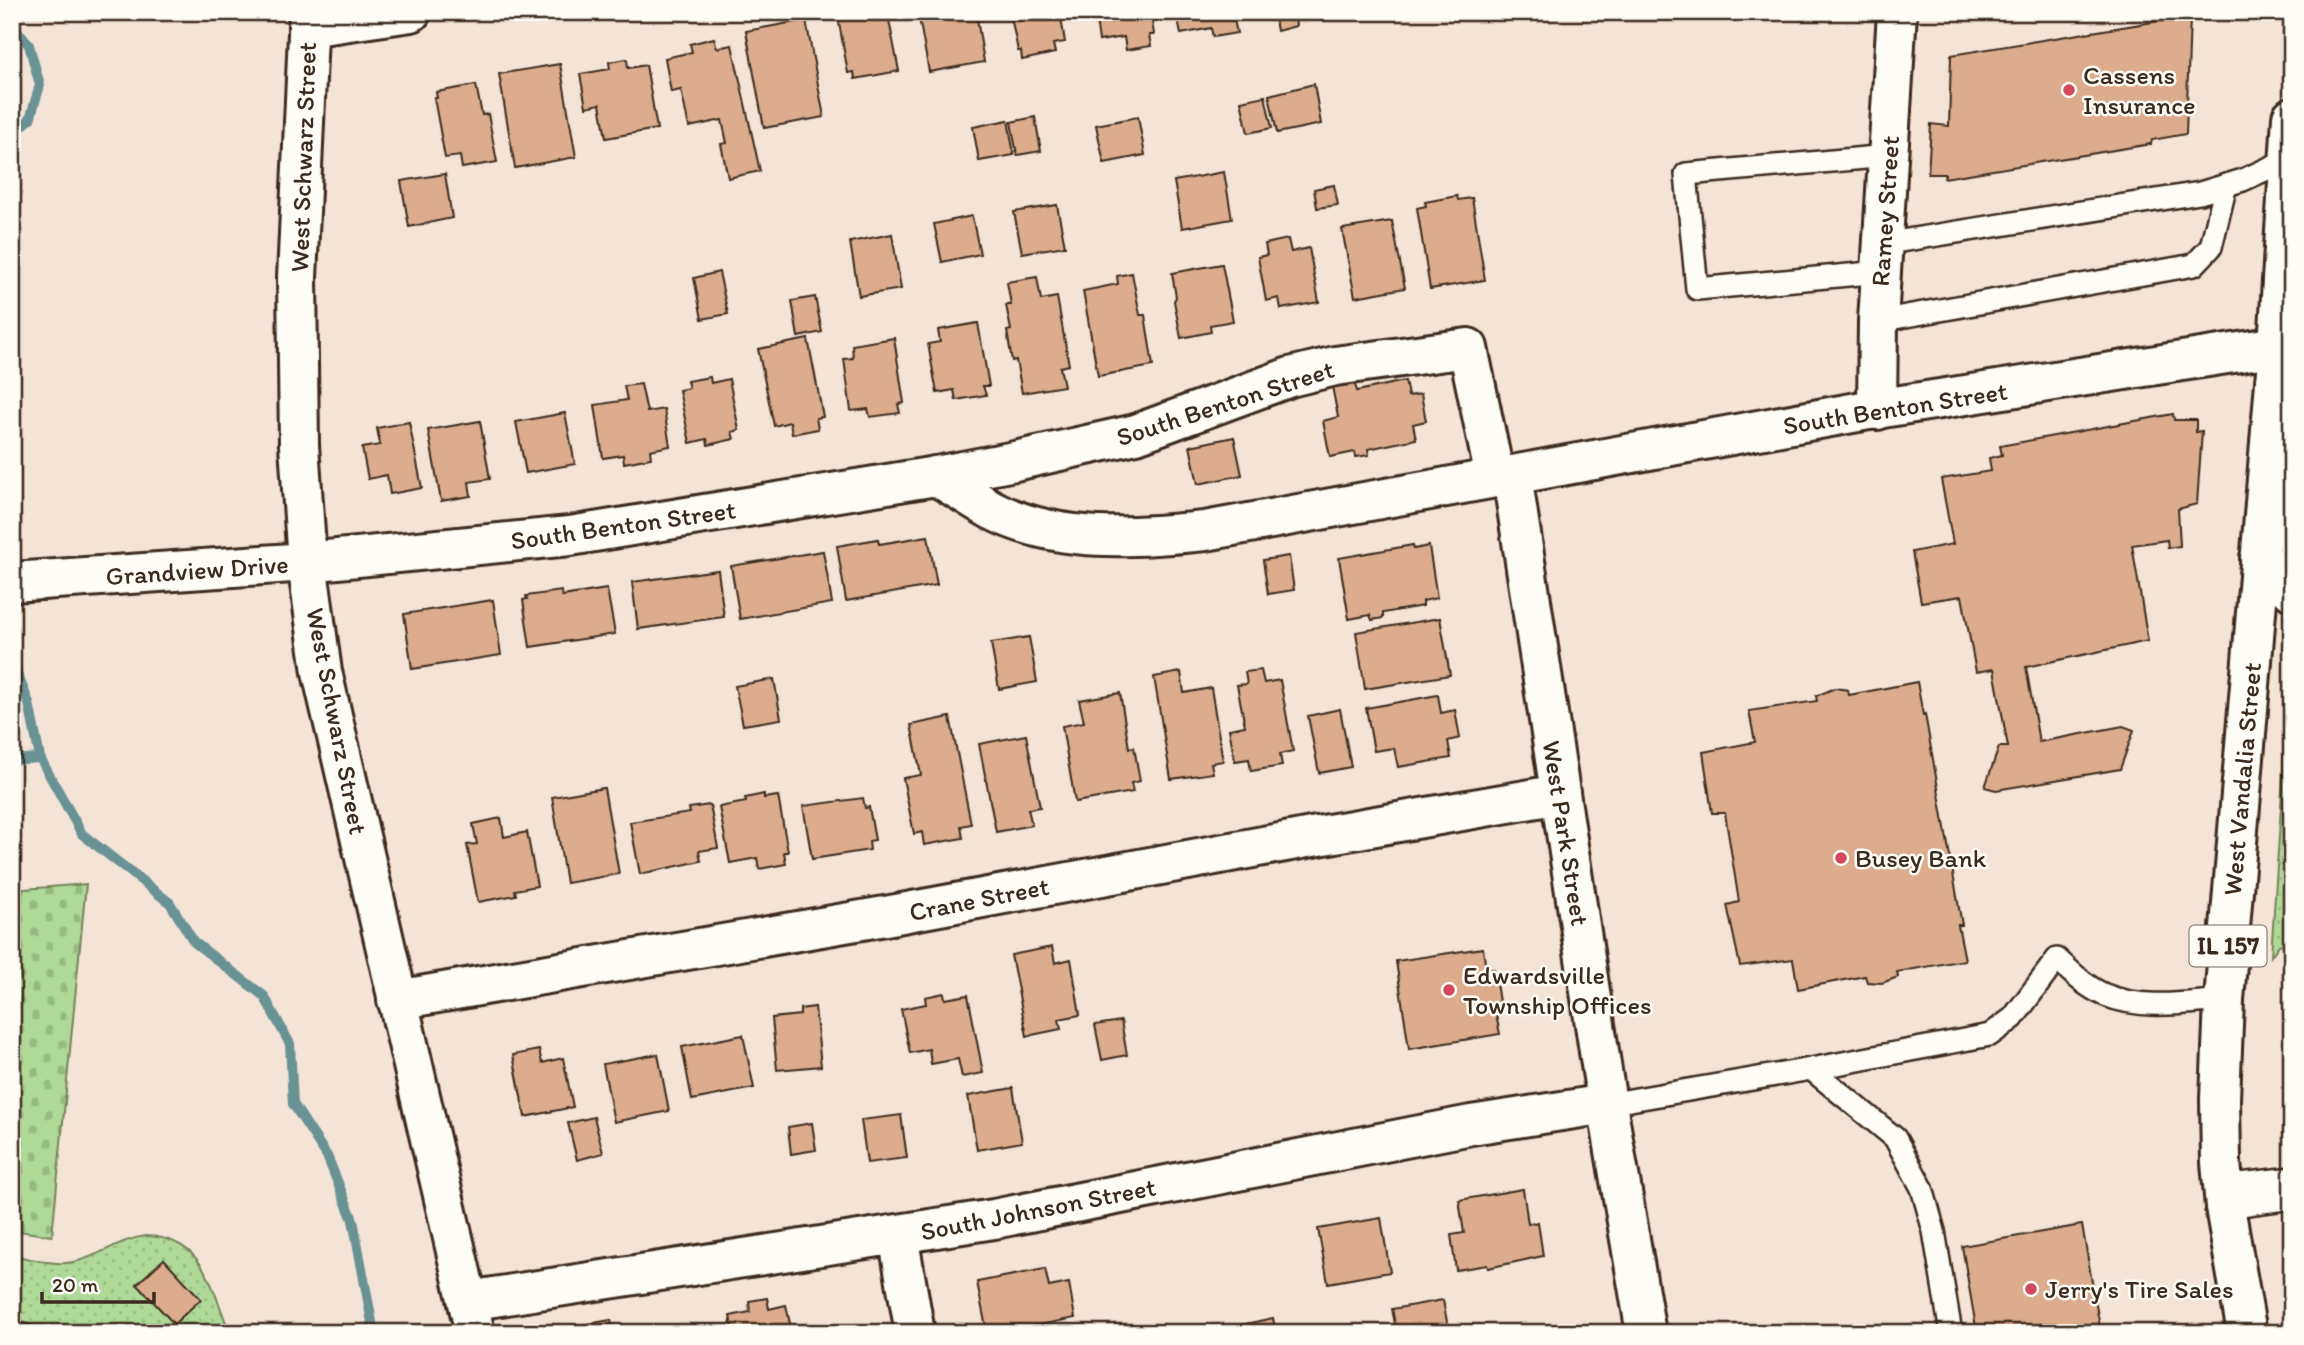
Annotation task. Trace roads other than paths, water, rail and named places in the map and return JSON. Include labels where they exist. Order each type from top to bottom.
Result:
[{"type":"street","points":[[309,20],[411,12]]},
{"type":"street","name":"Ramey Street","points":[[1877,410],[1878,321],[1897,12]]},
{"type":"street","name":"West Schwarz Street","points":[[309,20],[297,278],[299,445],[307,562],[321,672],[471,1317]]},
{"type":"street","name":"IL 157","points":[[2260,558],[2278,346],[2292,117]]},
{"type":"street","name":"South Benton Street","points":[[307,562],[570,536],[936,476],[1136,435],[1290,377],[1335,366],[1468,348],[1504,477],[1877,410],[2278,346]]},
{"type":"street","points":[[936,476],[993,510],[1036,527],[1089,536],[1145,537],[1205,531],[1504,477]]},
{"type":"street","name":"West Park Street","points":[[1504,477],[1560,794],[1607,1104],[1646,1333]]},
{"type":"street","points":[[2260,558],[2292,591]]},
{"type":"street","name":"West Vandalia Street","points":[[2247,1333],[2224,1196],[2220,1099],[2224,1000],[2260,558]]},
{"type":"street","name":"Grandview Drive","points":[[12,582],[307,562]]},
{"type":"street","name":"Crane Street","points":[[397,1000],[877,918],[1299,839],[1560,794]]},
{"type":"street","name":"South Johnson Street","points":[[471,1317],[994,1219],[1472,1125],[1607,1104]]},
{"type":"street","points":[[898,1235],[915,1333]]},
{"type":"lane","points":[[1888,156],[1686,174],[1697,289],[1882,258],[2200,193],[2289,159]]},
{"type":"lane","points":[[1878,321],[2194,265],[2211,247],[2226,185]]},
{"type":"lane","points":[[1607,1104],[1990,1035],[2013,1018],[2057,959],[2079,979],[2104,995],[2142,1003],[2224,1000]]},
{"type":"lane","points":[[1811,1069],[1895,1138],[1922,1188],[1934,1231],[1951,1333]]},
{"type":"lane","points":[[2224,1196],[2292,1178]]},
{"type":"lane","points":[[2224,1196],[2292,1198]]},
{"type":"waterway","points":[[12,25],[29,45],[40,85],[30,119],[12,135]]},
{"type":"waterway","points":[[12,661],[29,703],[40,758],[82,834],[170,903],[194,942],[264,996],[290,1044],[293,1104],[327,1156],[353,1220],[374,1333]]},
{"type":"waterway","points":[[12,760],[40,758]]},
{"type":"place","name":"Cassens Insurance","points":[[2069,90]]},
{"type":"place","name":"Busey Bank","points":[[1841,858]]},
{"type":"place","name":"Edwardsville Township Offices","points":[[1449,990]]},
{"type":"place","name":"Jerry's Tire Sales","points":[[2031,1289]]}]
